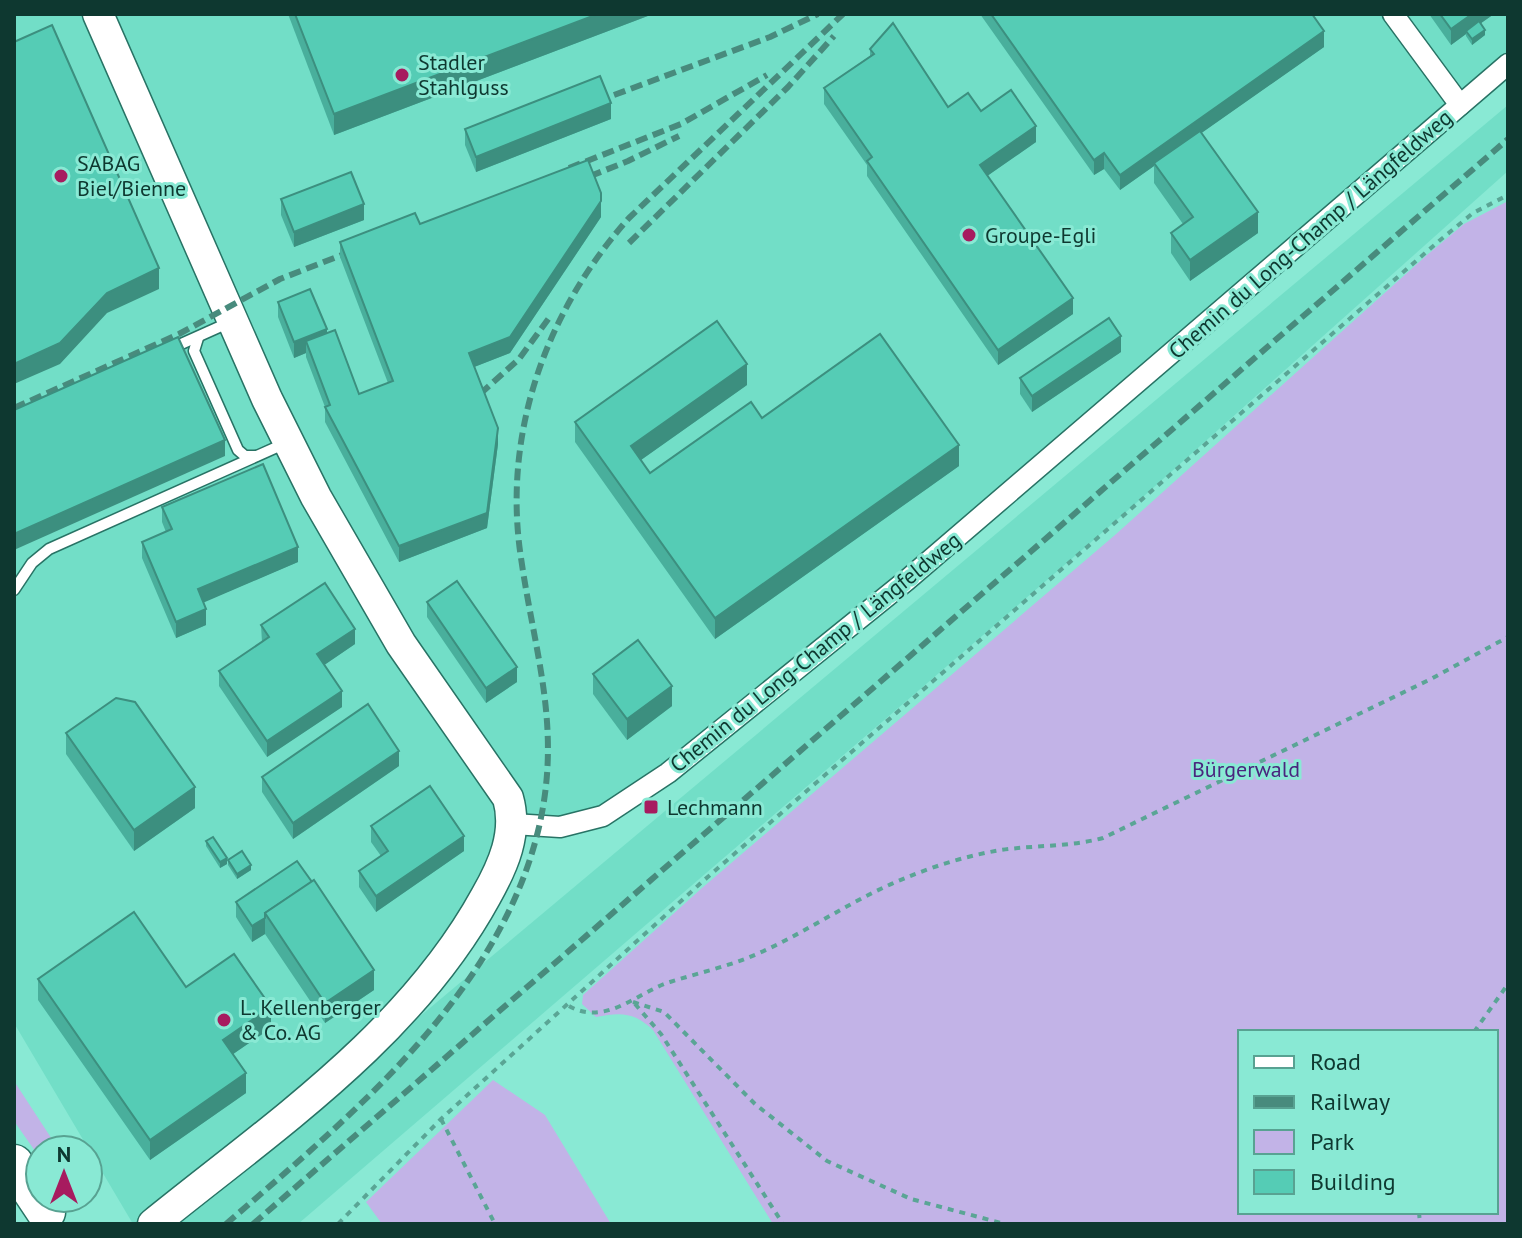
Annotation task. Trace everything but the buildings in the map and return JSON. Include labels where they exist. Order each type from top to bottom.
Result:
[{"type":"main road","points":[[98,14],[288,442],[357,572],[401,644],[508,798],[513,824],[495,879],[447,961],[424,991],[357,1056],[153,1224]]},
{"type":"street","points":[[1393,14],[1460,105]]},
{"type":"street","name":"Chemin du Long-Champ / Längfeldweg","points":[[513,824],[560,827],[603,816],[668,773],[907,580],[1508,64]]},
{"type":"lane","points":[[156,355],[234,320]]},
{"type":"lane","points":[[199,336],[194,351],[238,450],[245,456],[258,456]]},
{"type":"lane","points":[[14,590],[36,558],[49,549],[288,442]]},
{"type":"path","points":[[338,1224],[441,1119],[714,872],[1439,241],[1473,213],[1508,195]]},
{"type":"path","points":[[569,1006],[586,1013],[633,1002],[650,988],[746,958],[909,877],[1002,850],[1075,845],[1103,838],[1431,679],[1508,637]]},
{"type":"path","points":[[1475,1030],[1508,984]]},
{"type":"path","points":[[633,1002],[661,1034],[783,1224]]},
{"type":"path","points":[[633,1002],[664,1012],[755,1104],[827,1161],[911,1199],[1005,1224]]},
{"type":"path","points":[[441,1119],[495,1224]]},
{"type":"shaded area","points":[[14,14],[1508,14],[1508,64],[907,580],[603,816],[513,824],[447,961],[153,1224],[133,1224],[104,1175],[104,1134],[80,1134],[14,1023]]},
{"type":"shaded area","points":[[1508,105],[1508,171],[1125,513],[298,1224],[172,1224]]},
{"type":"green space","name":"Bürgerwald","points":[[1508,201],[1508,1224],[773,1224],[653,1030],[627,1015],[596,1017],[582,1004],[583,995],[702,888],[1115,535],[1464,224]]},
{"type":"green space","points":[[493,1080],[545,1115],[611,1224],[382,1224],[366,1202]]},
{"type":"green space","points":[[14,1081],[49,1134],[24,1135],[14,1121]]},
{"type":"railway","points":[[614,95],[770,37],[818,14]]},
{"type":"railway","points":[[226,1224],[322,1140],[415,1048],[456,998],[491,944],[519,888],[539,827],[548,756],[544,691],[521,558],[517,512],[518,466],[525,420],[553,334],[574,293],[629,218],[843,14]]},
{"type":"railway","points":[[629,243],[788,87],[834,36]]},
{"type":"railway","points":[[569,168],[681,124],[767,75]]},
{"type":"railway","points":[[573,183],[679,136]]},
{"type":"railway","points":[[253,1224],[1508,139]]},
{"type":"railway","points":[[14,408],[179,334],[280,279],[360,248]]},
{"type":"railway","points":[[480,394],[519,359],[549,318]]},
{"type":"place","name":"Stadler Stahlguss","points":[[402,75]]},
{"type":"place","name":"SABAG Biel/Bienne","points":[[61,176]]},
{"type":"place","name":"Groupe-Egli","points":[[969,235]]},
{"type":"place","name":"Lechmann","points":[[651,807]]},
{"type":"place","name":"L. Kellenberger & Co. AG","points":[[224,1020]]}]
